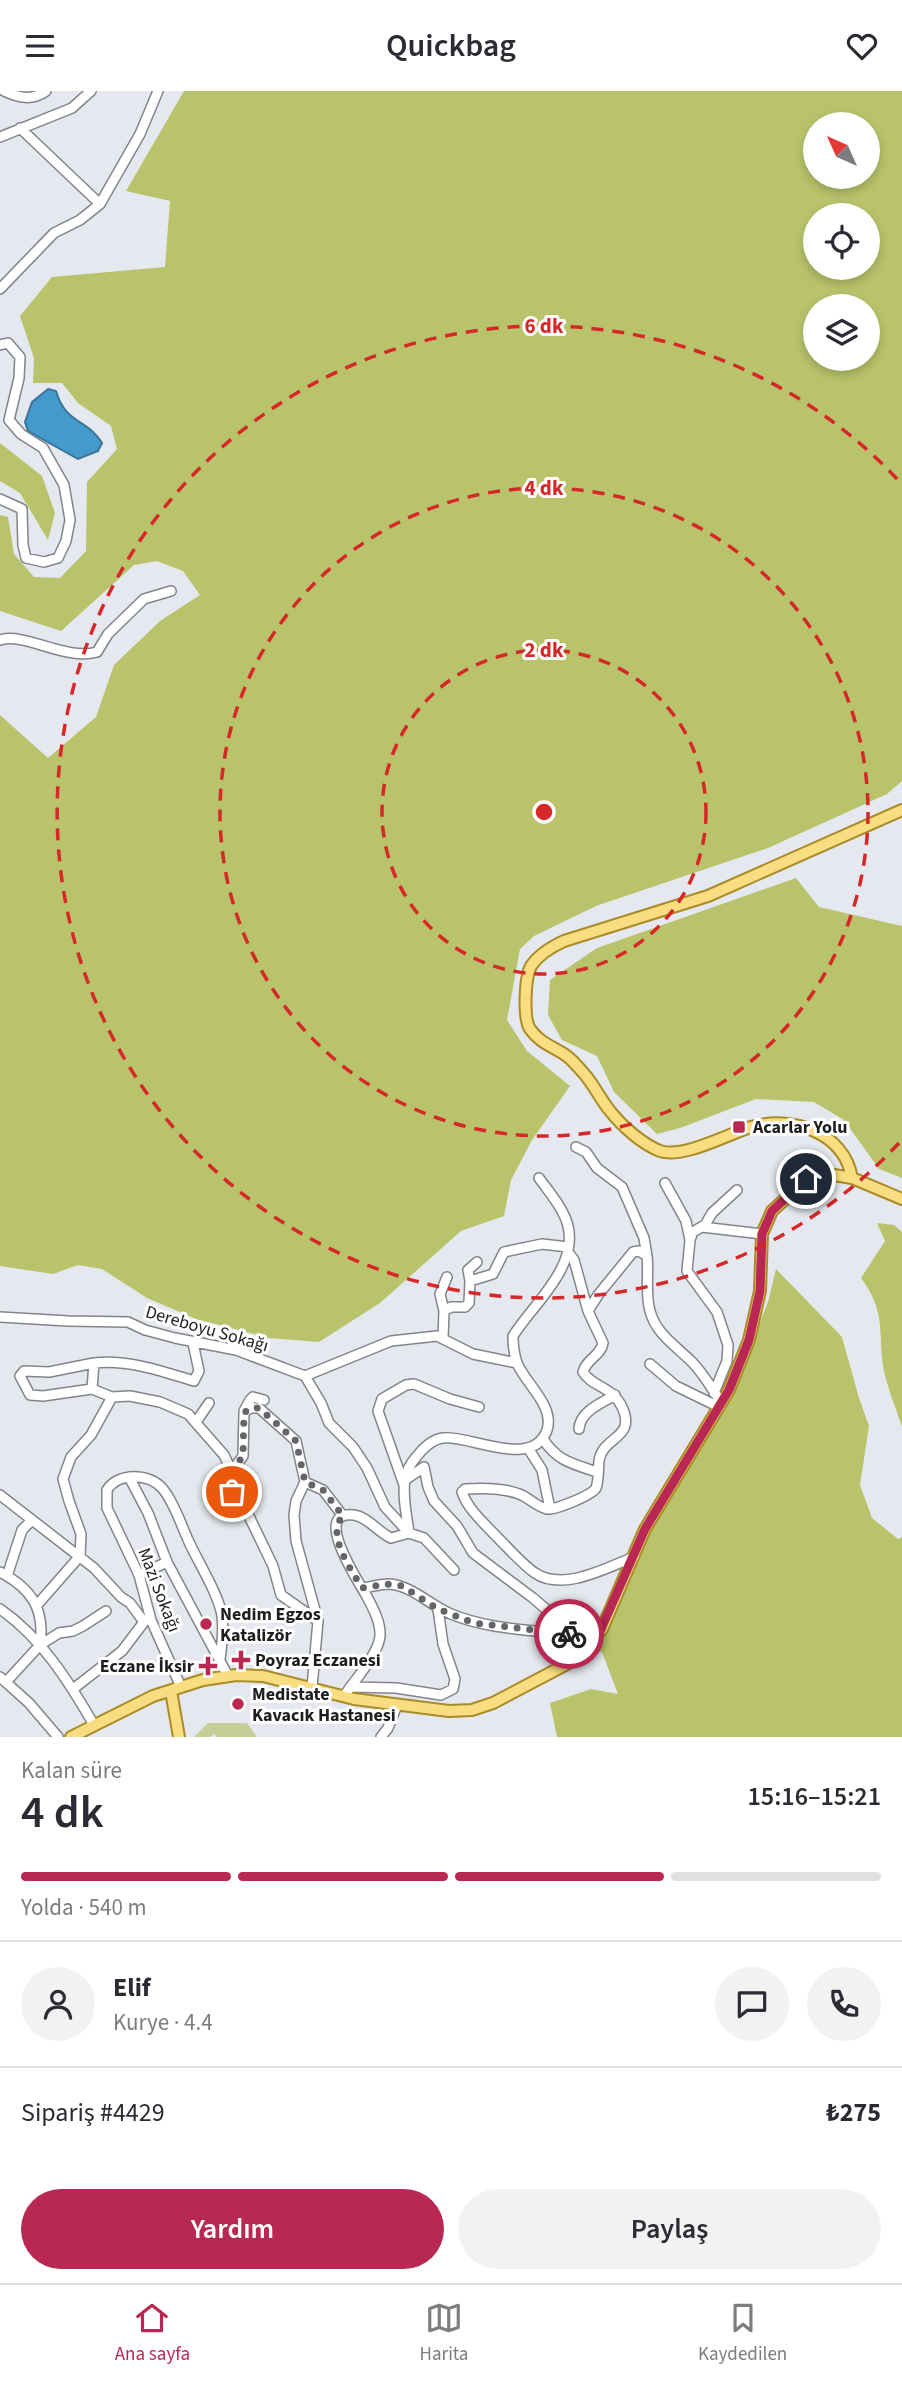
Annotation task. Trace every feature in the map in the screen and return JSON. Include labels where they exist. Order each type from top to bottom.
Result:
[{"type":"main road","points":[[852,1178],[850,1167],[833,1142],[808,1127],[785,1124],[754,1126],[690,1150],[662,1152],[642,1141],[611,1113],[588,1079],[566,1055],[543,1043],[530,1028],[526,1017],[530,968],[545,951],[564,941],[708,895],[902,810]]},
{"type":"main road","points":[[71,1737],[153,1696],[228,1677],[263,1676],[347,1692],[397,1705],[449,1711],[472,1710],[494,1703],[567,1664],[594,1640],[601,1629],[645,1529],[718,1401],[729,1390],[749,1340],[760,1291],[762,1234],[772,1211],[806,1179],[834,1175],[852,1178],[902,1199]]},
{"type":"main road","points":[[176,1689],[179,1737]]},
{"type":"street","points":[[4,91],[15,97],[30,98],[46,91]]},
{"type":"street","points":[[0,137],[72,108],[91,91]]},
{"type":"street","points":[[0,289],[54,233],[80,220],[100,204],[140,134],[158,91]]},
{"type":"street","points":[[20,128],[100,204]]},
{"type":"street","points":[[0,345],[8,343],[20,357],[19,377],[9,420],[21,434],[43,448],[64,485],[70,520],[66,541],[58,558],[44,562],[26,558],[22,509],[0,499]]},
{"type":"street","points":[[0,640],[9,637],[41,647],[86,655],[97,652],[108,634],[144,599],[171,591]]},
{"type":"street","points":[[576,1147],[586,1152],[597,1168],[622,1187],[644,1238],[649,1272],[648,1307],[652,1318],[660,1332],[693,1363],[718,1401]]},
{"type":"street","points":[[405,1483],[410,1465],[421,1451],[435,1440],[444,1437],[492,1447],[528,1448],[543,1439],[548,1428],[547,1415],[538,1395],[517,1363],[513,1347],[513,1336],[555,1280],[568,1249],[568,1223],[540,1178]]},
{"type":"street","points":[[665,1183],[686,1221],[690,1240]]},
{"type":"street","points":[[718,1401],[728,1345],[717,1312],[687,1271],[693,1232],[702,1227],[712,1213],[737,1190]]},
{"type":"street","points":[[702,1227],[762,1234]]},
{"type":"street","points":[[470,1281],[493,1274],[504,1252],[542,1244],[568,1249]]},
{"type":"street","points":[[568,1249],[574,1260],[588,1311],[603,1343],[602,1349],[585,1366],[583,1372],[586,1377],[615,1395],[627,1419],[625,1429],[600,1455],[593,1491],[570,1503],[545,1509],[511,1491],[465,1489],[462,1492],[465,1501],[489,1528],[534,1572],[544,1577],[576,1578],[634,1557]]},
{"type":"street","points":[[588,1311],[633,1252],[639,1251],[647,1256]]},
{"type":"street","points":[[444,1311],[451,1307],[467,1306],[470,1281],[468,1270],[477,1262]]},
{"type":"street","points":[[443,1338],[444,1311],[440,1294],[447,1277]]},
{"type":"street","name":"Dereboyu Sokağı","points":[[0,1317],[128,1322],[145,1330],[193,1343],[236,1350],[305,1377]]},
{"type":"street","points":[[454,1570],[424,1538],[409,1533],[385,1507],[367,1468],[353,1447],[329,1423],[321,1403],[305,1377],[391,1341],[437,1336],[473,1354],[517,1363]]},
{"type":"street","points":[[193,1343],[199,1371],[194,1381],[150,1368],[104,1362],[49,1372],[24,1371],[20,1376],[30,1395],[43,1396],[92,1389],[112,1397],[130,1396],[179,1408],[196,1422],[224,1455],[230,1468],[232,1492],[247,1512],[273,1566],[281,1595],[318,1621]]},
{"type":"street","points":[[92,1389],[94,1363]]},
{"type":"street","points":[[650,1364],[676,1386],[718,1401]]},
{"type":"street","points":[[409,1533],[405,1483],[378,1411],[382,1399],[414,1384],[450,1399],[479,1407]]},
{"type":"street","points":[[579,1429],[579,1422],[589,1410],[615,1395]]},
{"type":"street","points":[[37,1605],[80,1556],[81,1534],[63,1479],[71,1457],[91,1435],[112,1397]]},
{"type":"street","points":[[230,1468],[235,1467],[243,1456],[244,1413],[250,1400],[253,1397],[264,1400]]},
{"type":"street","points":[[196,1422],[209,1403]]},
{"type":"street","points":[[244,1413],[250,1408],[259,1408],[296,1441],[305,1482],[296,1501],[296,1541],[318,1621],[313,1687]]},
{"type":"street","points":[[543,1439],[552,1453],[560,1458],[597,1472]]},
{"type":"street","points":[[528,1448],[542,1470],[550,1509]]},
{"type":"street","points":[[405,1483],[424,1467],[434,1500],[457,1526],[473,1553],[533,1598],[576,1635]]},
{"type":"street","name":"Mazi Sokağı","points":[[129,1477],[122,1477],[111,1483],[107,1490],[107,1508],[139,1574],[148,1621],[176,1689]]},
{"type":"street","points":[[129,1477],[148,1513],[167,1562],[228,1677]]},
{"type":"street","points":[[129,1477],[144,1478],[161,1487],[173,1506],[222,1614],[220,1659]]},
{"type":"street","points":[[305,1482],[323,1490],[343,1516]]},
{"type":"street","points":[[0,1495],[80,1556],[148,1621],[122,1651],[73,1689]]},
{"type":"street","points":[[347,1692],[377,1646],[380,1634],[377,1619],[339,1546],[338,1521],[343,1516],[354,1515],[391,1538],[409,1533]]},
{"type":"street","points":[[32,1520],[22,1530],[4,1574],[22,1585],[37,1605],[43,1626],[40,1645]]},
{"type":"street","points":[[139,1574],[167,1562]]},
{"type":"street","points":[[362,1588],[387,1584],[402,1586],[438,1609],[474,1623],[576,1635],[594,1640]]},
{"type":"street","points":[[0,1609],[40,1645],[73,1689],[94,1725]]},
{"type":"street","points":[[347,1692],[396,1688],[440,1695],[453,1689],[455,1679],[443,1644],[438,1609]]},
{"type":"street","points":[[58,1737],[29,1703],[3,1679],[40,1645],[59,1633],[83,1626],[106,1611]]},
{"type":"street","points":[[381,1737],[388,1728],[397,1705]]},
{"type":"green space","points":[[184,91],[902,91],[902,781],[887,794],[768,848],[596,906],[534,936],[520,949],[507,1020],[527,1051],[570,1086],[532,1140],[511,1180],[504,1216],[461,1231],[380,1303],[319,1342],[269,1338],[196,1319],[147,1298],[102,1269],[78,1265],[53,1274],[0,1266],[0,715],[48,758],[96,717],[114,665],[160,621],[200,595],[183,571],[157,561],[134,565],[61,631],[0,611],[0,515],[8,517],[14,554],[34,577],[60,578],[86,551],[87,482],[117,449],[111,426],[78,403],[62,383],[33,383],[34,358],[20,316],[52,277],[165,267],[170,201],[126,191]]},
{"type":"green space","points":[[0,443],[42,476],[55,513],[48,540],[20,493],[0,481]]},
{"type":"green space","points":[[796,878],[819,907],[902,926],[902,1178],[879,1169],[844,1120],[814,1102],[756,1099],[657,1134],[614,1092],[597,1056],[562,1040],[548,1015],[550,980],[597,948]]},
{"type":"green space","points":[[877,1223],[894,1225],[902,1232],[902,1427],[886,1379],[876,1304],[861,1278],[885,1241]]},
{"type":"green space","points":[[776,1269],[842,1337],[869,1426],[860,1485],[872,1518],[898,1539],[902,1537],[902,1737],[557,1737],[550,1703],[591,1689],[618,1694],[602,1652],[592,1651],[627,1580],[649,1527],[744,1362],[768,1302]]},
{"type":"green space","points":[[208,1723],[247,1723],[257,1737],[217,1737],[214,1734],[210,1737],[194,1737]]},
{"type":"water","points":[[48,389],[56,391],[65,410],[96,435],[102,443],[98,451],[78,459],[28,431],[25,422],[32,402]]},
{"type":"way so far","points":[[232,1492],[230,1468],[235,1467],[243,1456],[244,1413],[250,1408],[259,1408],[296,1441],[305,1482],[323,1490],[343,1516],[338,1521],[339,1546],[362,1588],[387,1584],[402,1586],[438,1609],[474,1623],[569,1634]]},
{"type":"place","name":"Acarlar Yolu","points":[[739,1127]]},
{"type":"place","name":"Nedim Egzos Katalizör","points":[[206,1624]]},
{"type":"place","name":"Poyraz Eczanesi","points":[[241,1660]]},
{"type":"place","name":"Eczane İksir","points":[[208,1666]]},
{"type":"place","name":"Medistate Kavacık Hastanesi","points":[[238,1704]]},
{"type":"route","points":[[569,1634],[594,1640],[645,1529],[729,1390],[749,1340],[760,1291],[762,1234],[772,1211],[806,1179]]}]
